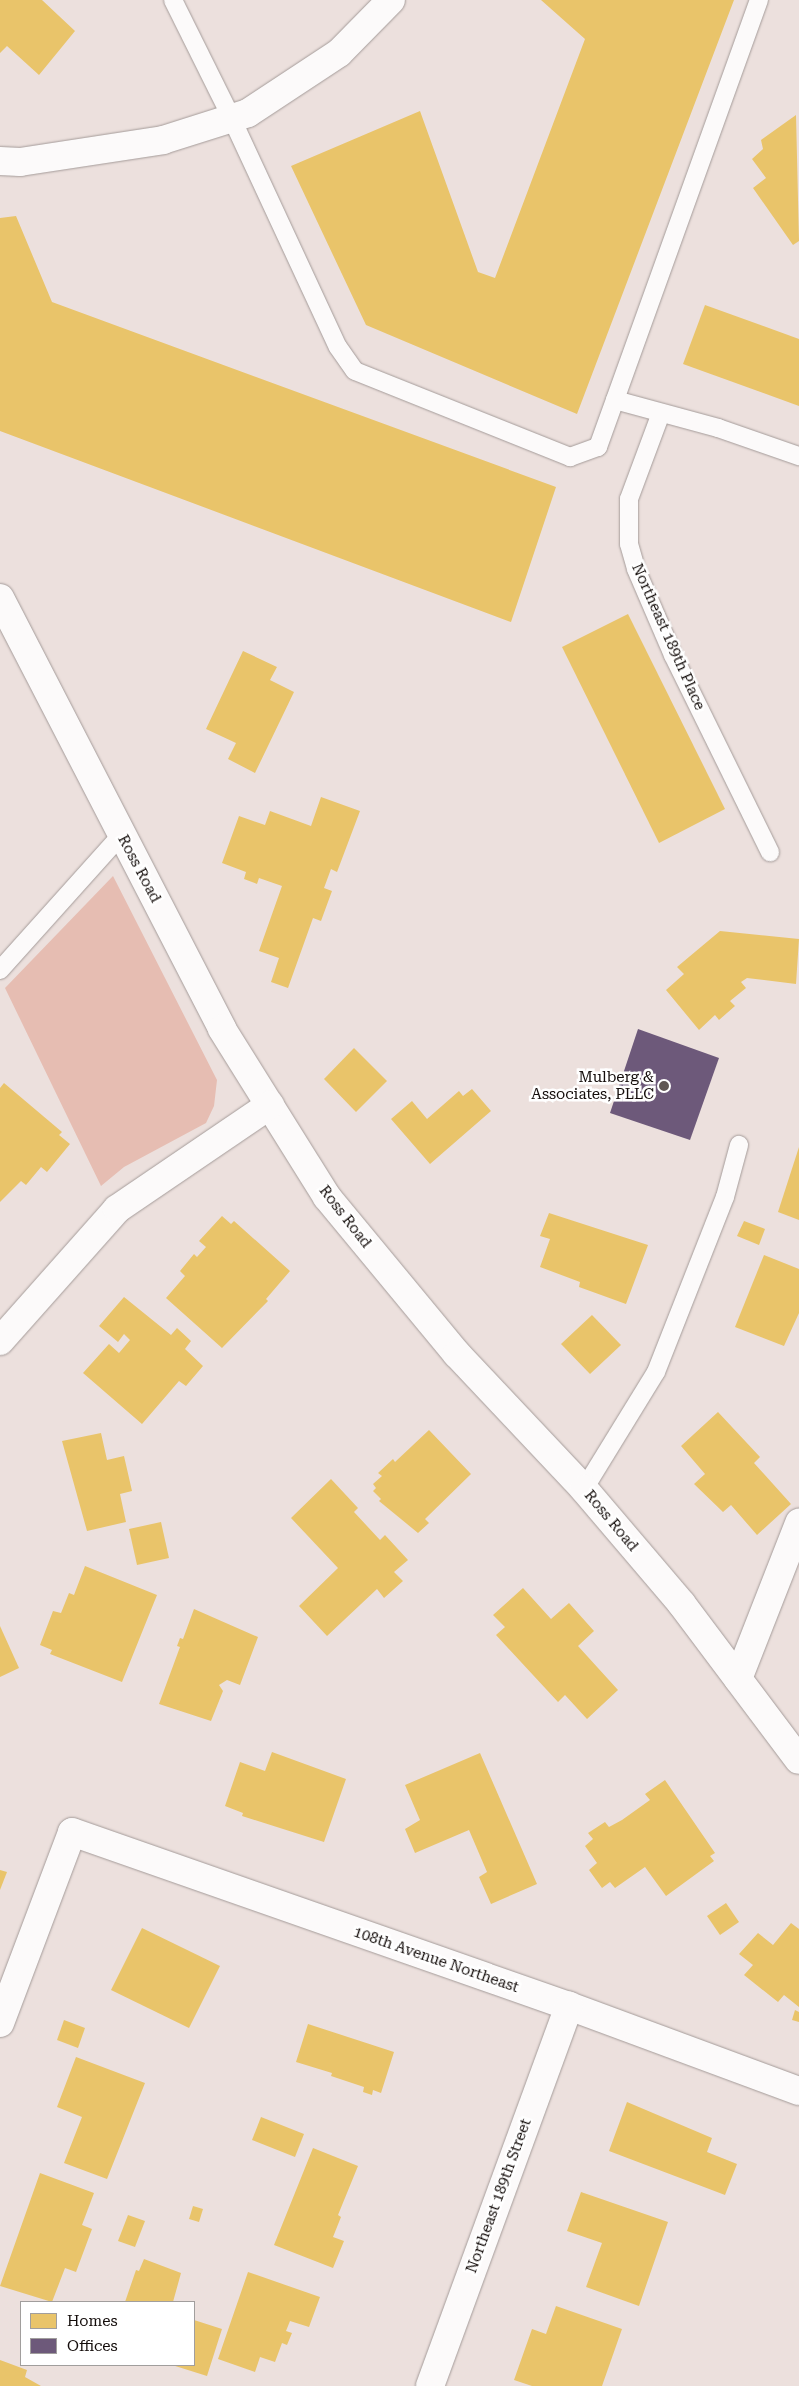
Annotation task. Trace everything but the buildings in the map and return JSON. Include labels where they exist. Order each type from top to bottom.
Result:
[{"type":"street","points":[[0,161],[20,162],[163,140],[248,113],[339,53],[391,0]]},
{"type":"street","name":"Ross Road","points":[[0,598],[222,1029],[327,1197],[457,1354],[584,1489],[681,1603],[799,1760]]},
{"type":"street","points":[[0,1341],[117,1209],[270,1106]]},
{"type":"street","points":[[738,1678],[799,1523]]},
{"type":"street","name":"108th Avenue Northeast","points":[[2,2014],[72,1832],[569,2006],[799,2091]]},
{"type":"street","name":"Northeast 189th Street","points":[[430,2386],[569,2006]]},
{"type":"lane","points":[[172,0],[232,119],[338,347],[355,371],[570,457],[598,447],[759,0]]},
{"type":"lane","points":[[615,400],[799,456]]},
{"type":"lane","name":"Northeast 189th Place","points":[[662,413],[629,499],[629,544],[636,569],[673,655],[770,852]]},
{"type":"lane","points":[[0,970],[121,835]]},
{"type":"lane","points":[[584,1489],[656,1372],[725,1196],[739,1145]]},
{"type":"shaded area","points":[[113,876],[217,1080],[214,1106],[206,1123],[124,1167],[101,1186],[5,988]]},
{"type":"place","name":"Mulberg & Associates, PLLC","points":[[664,1086]]}]
